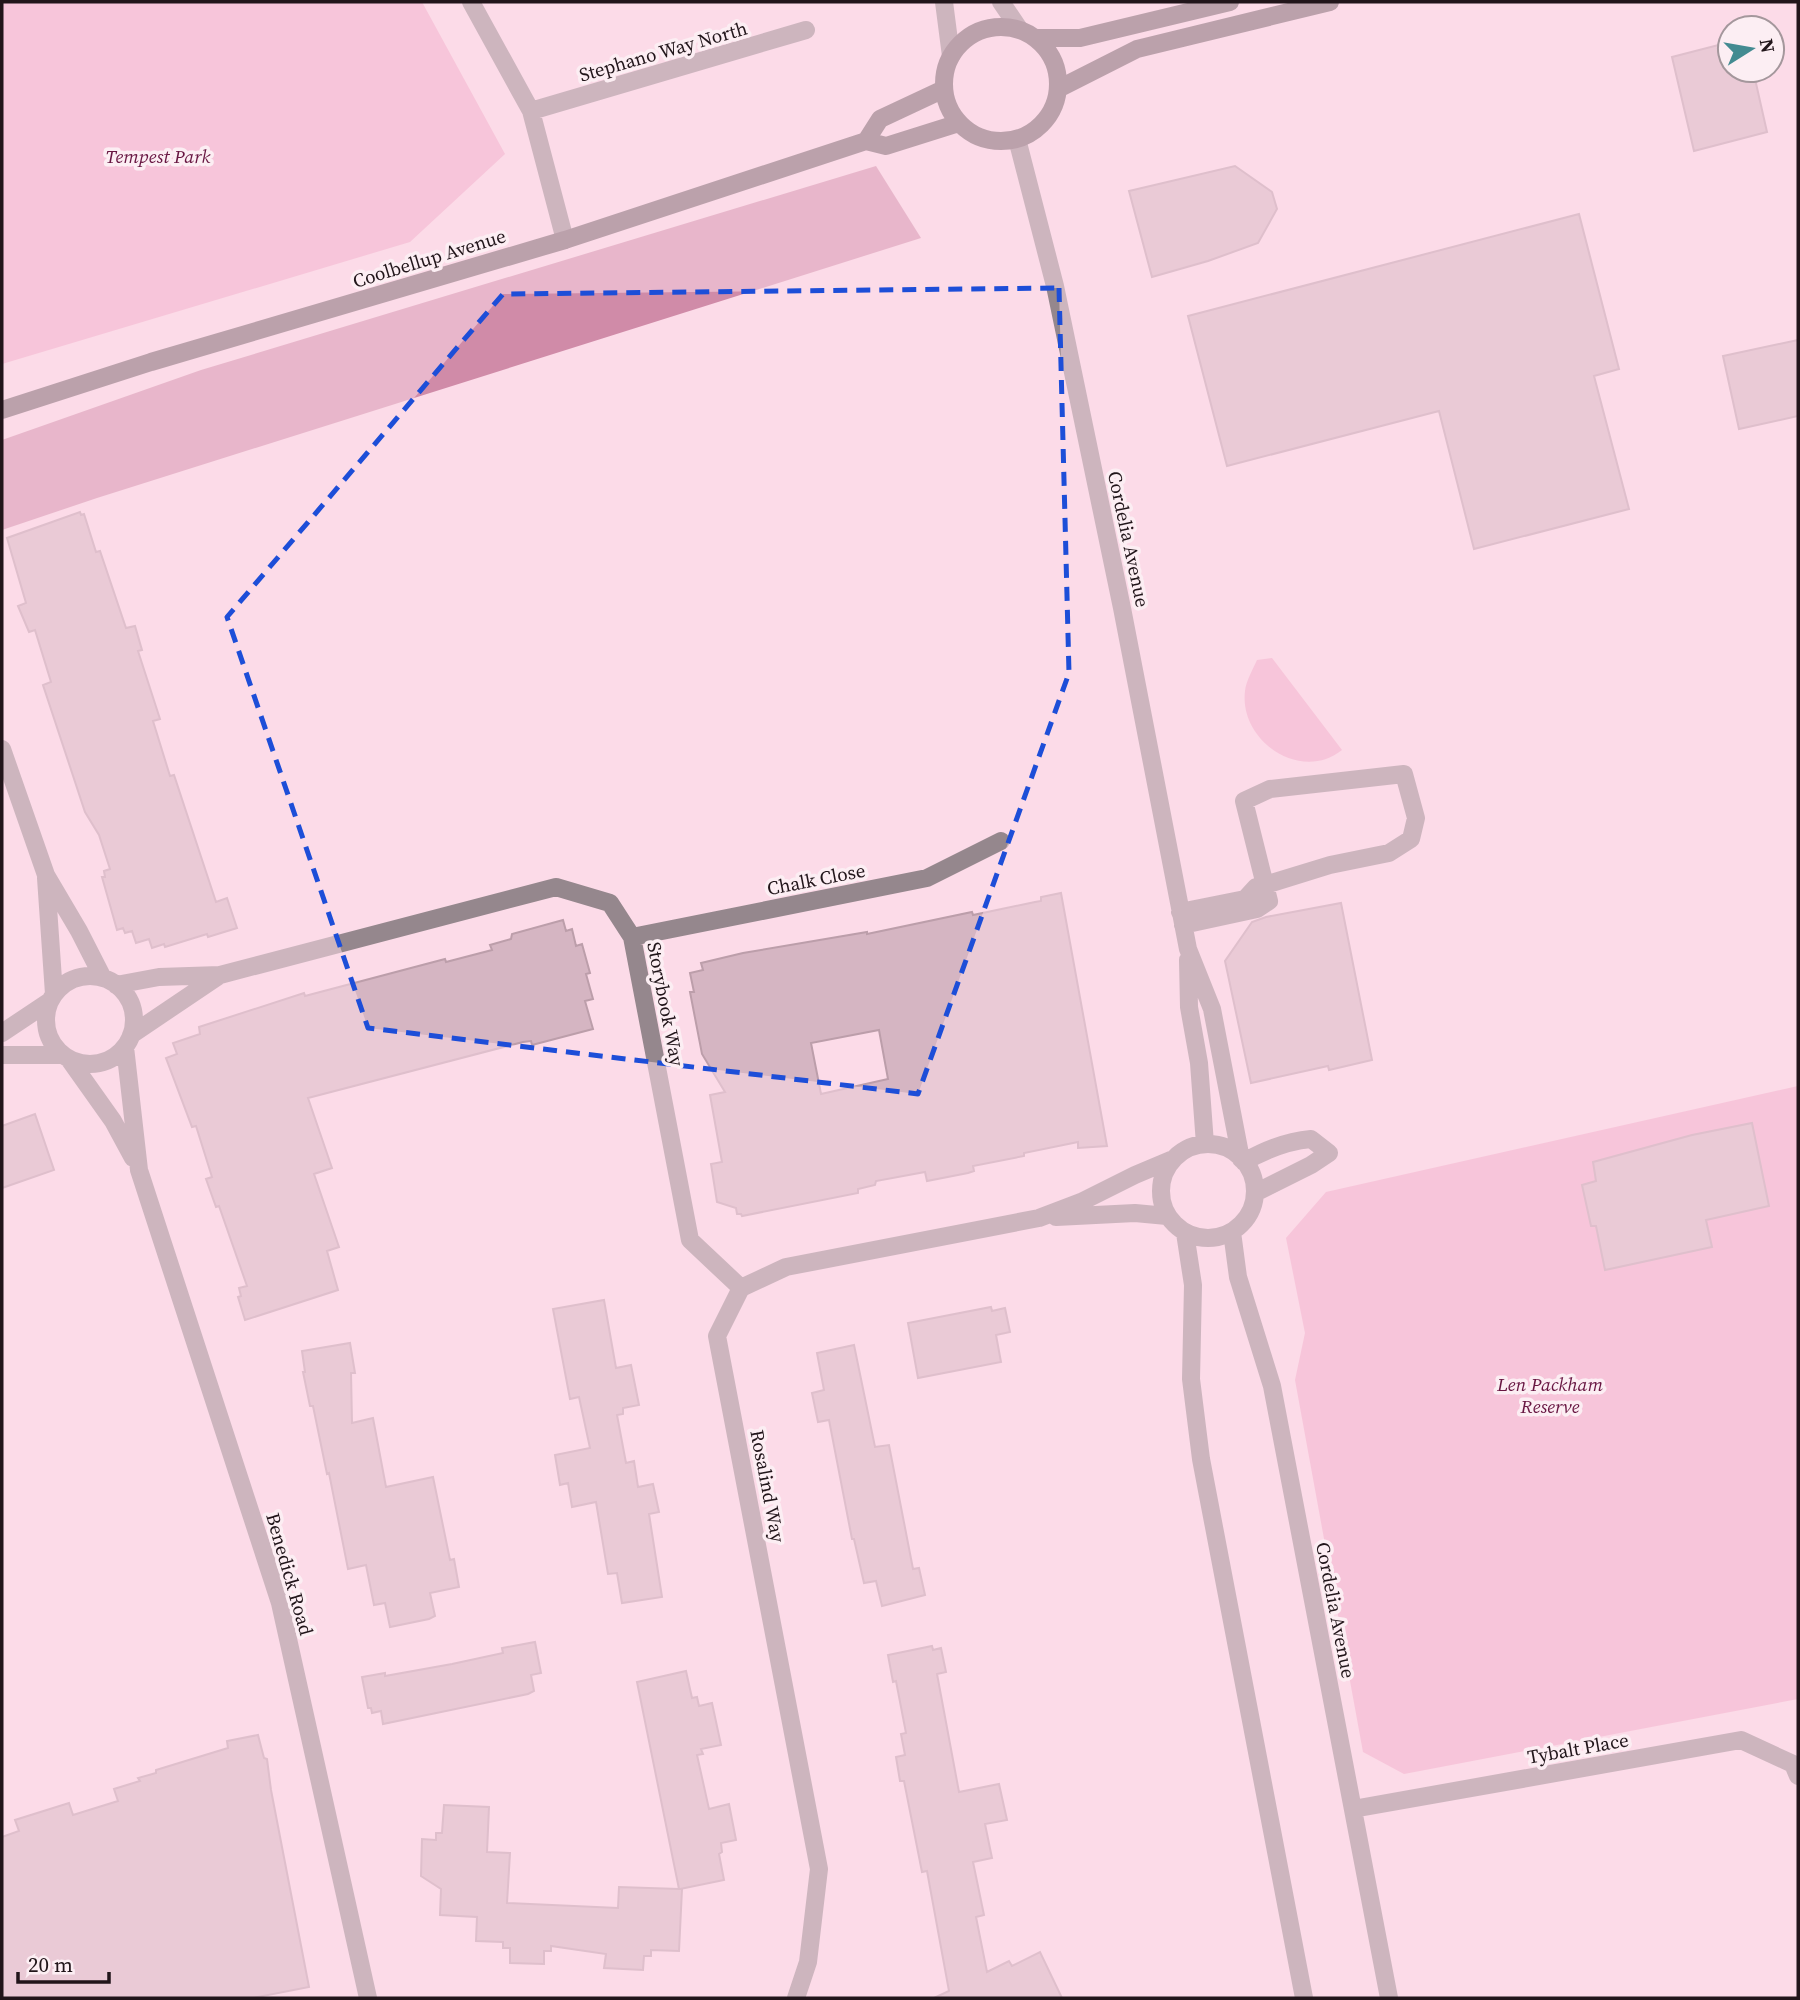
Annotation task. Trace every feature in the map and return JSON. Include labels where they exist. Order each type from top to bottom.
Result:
[{"type":"street","points":[[471,2],[531,111],[565,240]]},
{"type":"street","points":[[944,2],[951,56]]},
{"type":"street","points":[[1001,2],[1028,34],[1048,52],[1056,70],[1058,89],[1054,106],[1045,121],[1032,132],[1001,142],[971,133],[959,123],[949,108],[944,89],[945,72],[951,56],[961,43],[981,31],[1004,27],[1028,34],[1080,38],[1230,2]]},
{"type":"street","points":[[1058,89],[1137,48],[1330,2]]},
{"type":"street","name":"Stephano Way North","points":[[531,111],[806,30]]},
{"type":"street","points":[[866,141],[880,119],[944,89]]},
{"type":"street","name":"Coolbellup Avenue","points":[[2,410],[151,362],[565,240],[866,141],[886,146],[959,123]]},
{"type":"street","name":"Cordelia Avenue","points":[[1017,139],[1055,286],[1122,608],[1188,949]]},
{"type":"street","points":[[2,749],[46,875],[110,981],[125,995],[132,1007],[134,1021],[128,1041],[139,1170]]},
{"type":"street","points":[[1182,919],[1245,899],[1256,887],[1265,885],[1330,865],[1389,853],[1410,839],[1416,818],[1404,774],[1270,789],[1244,801],[1265,885]]},
{"type":"street","name":"Chalk Close","points":[[632,937],[927,878],[1001,841]]},
{"type":"street","points":[[46,875],[52,997],[46,1016],[47,1030],[53,1044],[66,1057],[113,1121],[139,1170]]},
{"type":"street","name":"Storybook Way","points":[[220,975],[556,887],[610,903],[632,937],[690,1240],[741,1288]]},
{"type":"street","points":[[1188,949],[1189,1007],[1199,1063],[1205,1144]]},
{"type":"street","points":[[1173,1159],[1165,1172],[1161,1187],[1161,1202],[1167,1216],[1185,1233],[1209,1238],[1221,1237],[1240,1226],[1251,1211],[1255,1193],[1251,1174],[1243,1160],[1212,1009],[1188,949]]},
{"type":"street","points":[[2,1033],[52,997],[64,984],[76,978],[90,976],[110,981],[220,975]]},
{"type":"street","points":[[2,1055],[66,1057],[93,1064],[116,1056],[128,1041],[220,975]]},
{"type":"street","points":[[1243,1160],[1299,1140],[1311,1139],[1329,1153],[1255,1193]]},
{"type":"street","points":[[1039,1218],[1081,1202],[1173,1159],[1193,1146],[1220,1146],[1243,1160]]},
{"type":"street","name":"Benedick Road","points":[[139,1170],[280,1604],[368,1998]]},
{"type":"street","points":[[741,1288],[786,1267],[1039,1218],[1135,1213],[1167,1216]]},
{"type":"street","name":"Cordelia Avenue","points":[[1232,1232],[1238,1278],[1272,1386],[1389,1998]]},
{"type":"street","points":[[1185,1233],[1193,1285],[1191,1379],[1201,1459],[1304,1998]]},
{"type":"street","name":"Rosalind Way","points":[[741,1288],[718,1336],[820,1869],[808,1962],[796,1998]]},
{"type":"street","name":"Tybalt Place","points":[[1353,1809],[1741,1740],[1793,1764],[1798,1776]]},
{"type":"highlighted area","points":[[1059,288],[1069,673],[918,1094],[368,1028],[227,617],[503,294]]},
{"type":"green space","name":"Tempest Park","points":[[2,2],[422,2],[505,154],[410,242],[2,364]]},
{"type":"green space","points":[[1272,658],[1342,750],[1326,759],[1309,762],[1276,752],[1262,740],[1252,726],[1246,709],[1245,691],[1257,660]]},
{"type":"green space","name":"Len Packham Reserve","points":[[1798,1086],[1798,1699],[1404,1774],[1363,1752],[1295,1380],[1305,1333],[1286,1238],[1326,1192]]},
{"type":"shaded area","points":[[876,166],[921,238],[2,530],[2,440],[201,370]]},
{"type":"building","points":[[1716,46],[1716,84],[1756,84],[1767,132],[1694,151],[1672,57]]},
{"type":"building","points":[[1235,166],[1272,192],[1277,209],[1258,243],[1152,277],[1129,191]]},
{"type":"building","points":[[1579,214],[1619,369],[1594,376],[1629,509],[1474,549],[1439,411],[1227,466],[1188,316]]},
{"type":"building","points":[[1798,340],[1798,416],[1739,429],[1723,356]]},
{"type":"building","points":[[80,512],[81,515],[84,514],[96,552],[100,551],[126,628],[135,626],[142,650],[138,651],[160,719],[153,721],[170,776],[174,775],[216,902],[227,898],[237,928],[208,937],[207,934],[165,947],[164,944],[152,948],[149,939],[136,943],[132,931],[125,933],[123,928],[117,930],[102,877],[105,877],[104,871],[110,869],[99,835],[85,812],[43,685],[51,682],[35,630],[29,632],[18,606],[26,603],[7,538]]},
{"type":"building","points":[[1061,893],[1107,1146],[1078,1148],[1078,1142],[973,1166],[974,1171],[968,1173],[927,1181],[925,1172],[876,1181],[875,1185],[858,1189],[858,1193],[742,1216],[737,1214],[736,1208],[717,1202],[711,1164],[722,1162],[710,1095],[725,1092],[702,1054],[690,992],[694,992],[690,973],[703,970],[701,963],[743,953],[867,934],[972,912],[973,915],[1041,901],[1041,897]],"holes":[[[879,1030],[888,1079],[821,1094],[811,1043]]]},
{"type":"building","points":[[1341,903],[1372,1060],[1329,1070],[1328,1066],[1251,1083],[1225,961],[1252,922]]},
{"type":"building","points":[[563,920],[566,931],[572,929],[576,946],[582,944],[590,973],[586,974],[593,999],[585,1001],[593,1029],[532,1045],[531,1041],[523,1042],[308,1098],[332,1168],[314,1174],[339,1247],[327,1251],[338,1290],[245,1320],[238,1297],[241,1296],[239,1288],[247,1286],[219,1206],[216,1207],[206,1179],[212,1177],[196,1126],[192,1127],[166,1058],[177,1054],[173,1043],[200,1034],[199,1027],[304,993],[305,996],[445,959],[446,962],[492,950],[490,945],[511,939],[512,934]]},
{"type":"building","points":[[35,1114],[54,1170],[2,1188],[2,1126]]},
{"type":"building","points":[[1752,1123],[1769,1206],[1706,1220],[1712,1247],[1605,1270],[1596,1226],[1591,1226],[1582,1185],[1596,1181],[1593,1162],[1692,1135]]},
{"type":"building","points":[[604,1300],[616,1368],[631,1365],[639,1405],[623,1408],[623,1414],[617,1415],[626,1463],[634,1461],[638,1487],[653,1484],[659,1512],[649,1514],[662,1597],[622,1603],[617,1573],[608,1574],[596,1502],[572,1507],[568,1483],[560,1485],[555,1455],[590,1448],[579,1397],[570,1399],[553,1309]]},
{"type":"building","points":[[991,1307],[992,1311],[1005,1308],[1010,1332],[996,1335],[1001,1362],[918,1378],[908,1323]]},
{"type":"building","points":[[350,1343],[355,1373],[351,1373],[352,1423],[373,1418],[386,1487],[433,1477],[450,1560],[454,1559],[459,1587],[430,1593],[435,1616],[429,1619],[390,1627],[385,1603],[374,1605],[366,1565],[348,1569],[329,1473],[327,1474],[313,1406],[310,1406],[302,1351]]},
{"type":"building","points":[[854,1345],[875,1447],[889,1445],[913,1569],[919,1568],[925,1595],[882,1606],[876,1581],[864,1583],[852,1539],[829,1420],[818,1422],[812,1393],[824,1390],[817,1353]]},
{"type":"building","points":[[535,1642],[541,1673],[531,1675],[534,1691],[528,1694],[383,1724],[381,1711],[372,1713],[371,1708],[368,1708],[362,1677],[385,1673],[385,1676],[452,1664],[503,1653],[502,1648]]},
{"type":"building","points":[[932,1646],[933,1650],[941,1648],[946,1672],[937,1674],[959,1792],[999,1784],[1007,1820],[985,1824],[992,1858],[973,1862],[984,1915],[976,1917],[987,1972],[1009,1961],[1012,1966],[1040,1952],[1062,1998],[934,1998],[949,1991],[927,1871],[922,1872],[904,1781],[900,1781],[896,1757],[905,1755],[901,1734],[906,1733],[888,1655]]},
{"type":"building","points":[[686,1671],[692,1698],[697,1697],[699,1706],[712,1703],[721,1745],[701,1749],[703,1754],[697,1755],[709,1809],[729,1804],[736,1840],[721,1843],[722,1852],[719,1854],[724,1880],[680,1889],[679,1951],[651,1950],[651,1956],[644,1956],[643,1970],[604,1968],[606,1954],[551,1946],[551,1951],[544,1951],[544,1964],[510,1963],[510,1948],[503,1948],[503,1942],[476,1941],[477,1917],[440,1915],[441,1889],[421,1876],[422,1839],[436,1840],[436,1833],[442,1833],[444,1805],[489,1807],[487,1852],[510,1853],[507,1903],[618,1908],[619,1887],[679,1889],[637,1682]]},
{"type":"building","points":[[258,1735],[264,1758],[267,1759],[309,1987],[253,1998],[2,1998],[2,1837],[19,1831],[15,1820],[69,1803],[73,1815],[118,1801],[114,1789],[140,1781],[138,1778],[156,1773],[156,1770],[228,1748],[227,1741]]}]
